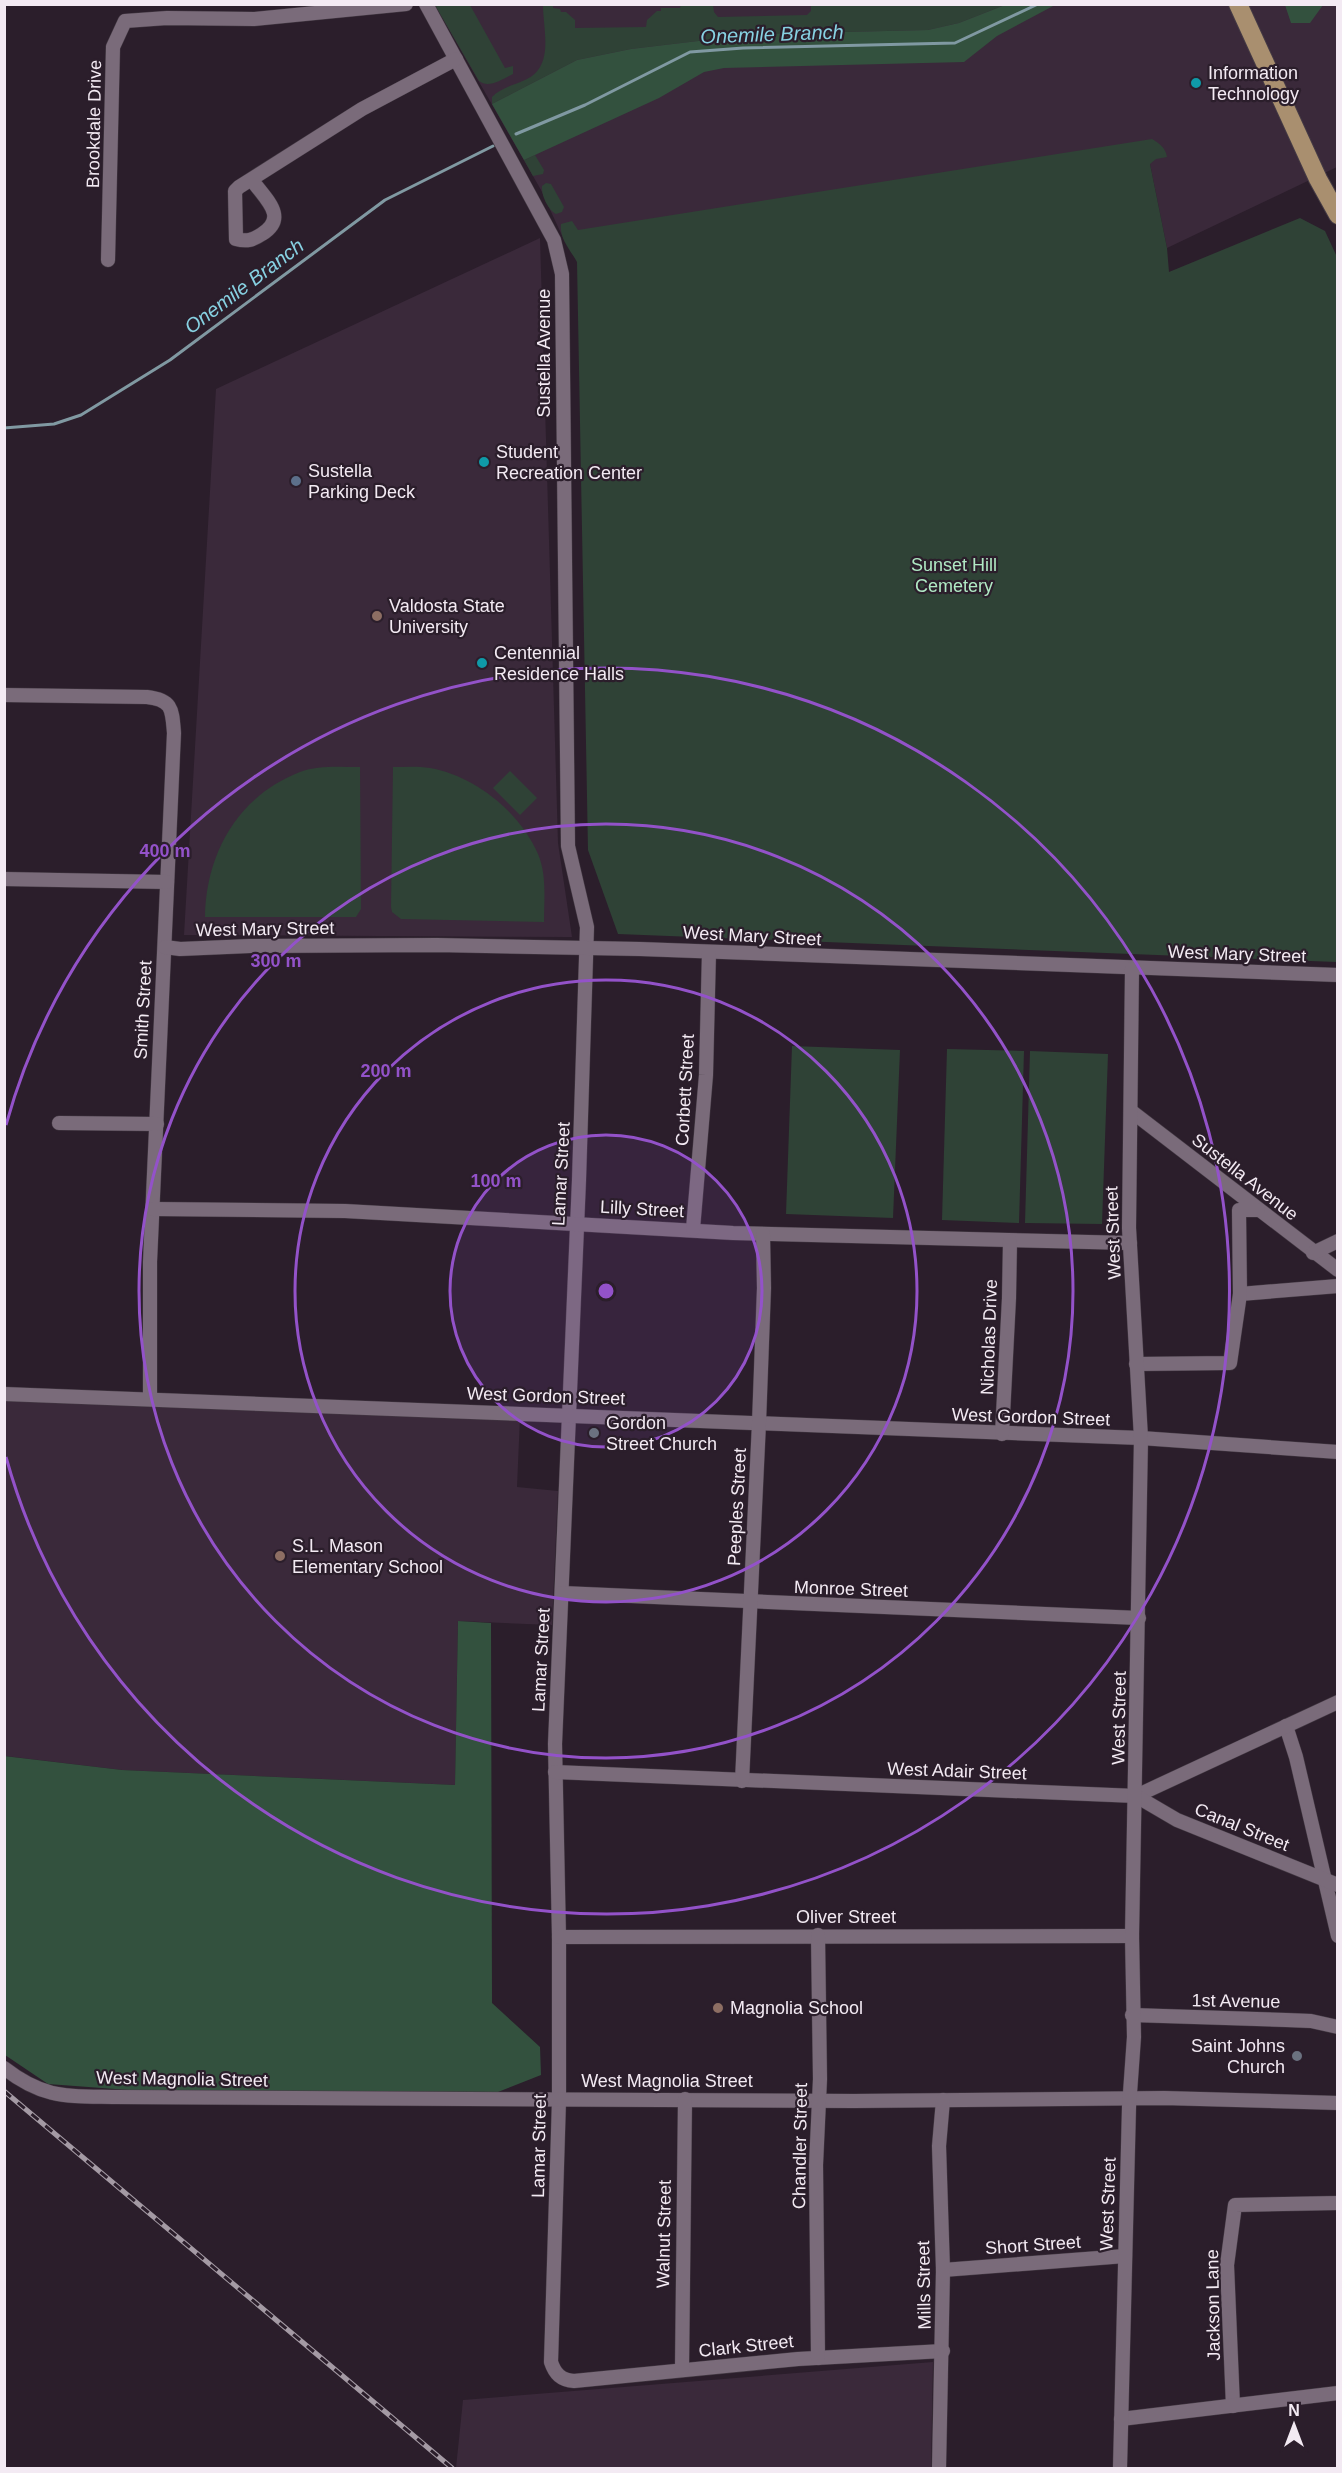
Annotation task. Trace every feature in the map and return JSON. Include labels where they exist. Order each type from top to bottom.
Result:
[{"type":"main road","points":[[1238,4],[1331,191],[1338,214]]},
{"type":"street","name":"Brookdale Drive","points":[[108,260],[111,231],[113,47],[125,21],[167,18],[254,19],[406,4]]},
{"type":"street","name":"Sustella Avenue","points":[[426,4],[554,240],[561,265],[566,796],[568,846],[587,927],[585,948]]},
{"type":"street","points":[[252,180],[362,109],[456,59]]},
{"type":"street","name":"Smith Street","points":[[4,696],[154,698],[164,701],[172,710],[174,733],[150,1262],[150,1400]]},
{"type":"street","points":[[4,879],[167,882]]},
{"type":"street","name":"West Mary Street","points":[[165,947],[180,949],[250,946],[437,945],[585,948],[1338,975]]},
{"type":"street","name":"Lamar Street","points":[[555,2373],[551,2362],[559,2100],[559,1937],[555,1772],[567,1415],[585,1028],[585,948]]},
{"type":"street","name":"Corbett Street","points":[[693,1229],[706,1075],[709,952]]},
{"type":"street","name":"West Street","points":[[1120,2469],[1130,2099],[1134,2037],[1132,1936],[1141,1438],[1130,1243],[1132,969]]},
{"type":"street","name":"Sustella Avenue","points":[[1131,1111],[1338,1270]]},
{"type":"street","points":[[58,1123],[157,1124]]},
{"type":"street","name":"Lilly Street","points":[[153,1209],[345,1211],[763,1234],[1130,1243]]},
{"type":"street","points":[[1136,1364],[1230,1363],[1240,1294],[1239,1210],[1258,1210]]},
{"type":"street","name":"Peeples Street","points":[[742,1781],[759,1423],[764,1288],[763,1234]]},
{"type":"street","name":"Nicholas Drive","points":[[1002,1434],[1010,1298],[1010,1241]]},
{"type":"street","points":[[1313,1253],[1338,1241]]},
{"type":"street","points":[[1240,1294],[1338,1286]]},
{"type":"street","name":"West Gordon Street","points":[[4,1394],[1141,1438],[1338,1452]]},
{"type":"street","name":"Monroe Street","points":[[562,1593],[750,1603],[1138,1618]]},
{"type":"street","name":"West Adair Street","points":[[555,1772],[1136,1796],[1338,1702]]},
{"type":"street","points":[[1286,1726],[1331,1883],[1338,1936]]},
{"type":"street","name":"Canal Street","points":[[1136,1796],[1177,1820],[1331,1883]]},
{"type":"street","name":"Chandler Street","points":[[818,1935],[819,2099],[816,2165],[818,2358]]},
{"type":"street","name":"Oliver Street","points":[[559,1937],[1132,1936]]},
{"type":"street","name":"1st Avenue","points":[[1132,2015],[1311,2021],[1338,2027]]},
{"type":"street","name":"West Magnolia Street","points":[[4,2068],[45,2092],[80,2096],[559,2100],[1130,2099],[1338,2103]]},
{"type":"street","name":"Walnut Street","points":[[682,2370],[685,2099]]},
{"type":"street","name":"Mills Street","points":[[939,2469],[943,2270],[939,2146],[943,2100]]},
{"type":"street","name":"Jackson Lane","points":[[1233,2406],[1227,2265],[1235,2205],[1338,2203]]},
{"type":"street","name":"Short Street","points":[[943,2270],[1125,2256]]},
{"type":"street","name":"Clark Street","points":[[555,2373],[566,2380],[574,2381],[818,2358],[943,2351]]},
{"type":"street","points":[[1121,2419],[1338,2393]]},
{"type":"shaded area","points":[[435,5],[1337,5],[1337,167],[1167,248],[1150,164],[565,242],[541,190]]},
{"type":"shaded area","name":"Valdosta State University","points":[[540,238],[558,843],[572,937],[184,935],[216,389]]},
{"type":"shaded area","name":"S.L. Mason Elementary School","points":[[5,1398],[520,1417],[517,1487],[558,1491],[552,1625],[458,1621],[455,1785],[122,1770],[5,1756]]},
{"type":"shaded area","points":[[933,2362],[931,2468],[456,2468],[463,2400]]},
{"type":"green space","points":[[811,4],[1005,5],[959,23],[928,30],[757,34],[631,49],[577,60],[492,104],[492,97],[495,94],[525,80],[540,66],[545,47],[543,5],[553,5],[553,8],[566,12],[575,20],[575,28],[646,27],[647,20],[657,11],[661,11],[661,8],[680,8],[681,5],[713,5],[718,17],[807,15],[811,11]]},
{"type":"green space","points":[[1285,4],[1323,5],[1310,23],[1291,23]]},
{"type":"green space","points":[[435,5],[470,5],[505,68],[513,66],[513,74],[491,84],[479,81]]},
{"type":"green space","points":[[1005,5],[1055,5],[997,36],[964,62],[724,68],[704,72],[659,98],[524,160],[492,104],[577,60],[631,49],[757,34],[928,30],[959,23]]},
{"type":"green space","name":"Sunset Hill Cemetery","points":[[1152,139],[1162,146],[1167,157],[1156,159],[1150,164],[1167,248],[1169,272],[1300,218],[1325,231],[1337,257],[1337,962],[618,934],[588,850],[577,262],[564,239],[561,224],[572,221],[578,230]]},
{"type":"green space","points":[[535,155],[544,170],[543,174],[533,176],[524,160]]},
{"type":"green space","points":[[546,183],[551,184],[564,207],[562,212],[556,214],[546,202],[542,186]]},
{"type":"green space","points":[[360,767],[361,909],[356,917],[205,917],[207,893],[219,849],[243,812],[259,796],[278,782],[300,772],[314,768]]},
{"type":"green space","points":[[393,767],[425,767],[447,772],[479,788],[508,810],[530,839],[541,862],[544,922],[401,919],[392,912]]},
{"type":"green space","points":[[510,771],[537,798],[520,815],[493,788]]},
{"type":"green space","points":[[792,1046],[900,1050],[893,1218],[786,1214]]},
{"type":"green space","points":[[947,1049],[1024,1051],[1019,1223],[942,1220]]},
{"type":"green space","points":[[1030,1051],[1108,1054],[1102,1224],[1025,1223]]},
{"type":"green space","points":[[458,1621],[491,1623],[492,2003],[540,2047],[541,2075],[498,2092],[142,2091],[48,2084],[5,2055],[4,1756],[122,1770],[455,1785]]},
{"type":"waterway","name":"Onemile Branch","points":[[516,134],[585,105],[690,52],[743,48],[955,43],[1038,4]]},
{"type":"waterway","name":"Onemile Branch","points":[[4,428],[54,424],[81,415],[170,360],[385,200],[493,146]]},
{"type":"railway","points":[[4,2091],[452,2468]]},
{"type":"place","name":"Information Technology","points":[[1196,83]]},
{"type":"place","name":"Student Recreation Center","points":[[484,462]]},
{"type":"place","name":"Sustella Parking Deck","points":[[296,481]]},
{"type":"place","name":"Valdosta State University","points":[[377,616]]},
{"type":"place","name":"Centennial Residence Halls","points":[[482,663]]},
{"type":"place","name":"Gordon Street Church","points":[[594,1433]]},
{"type":"place","name":"S.L. Mason Elementary School","points":[[280,1556]]},
{"type":"place","name":"Magnolia School","points":[[718,2008]]},
{"type":"place","name":"Saint Johns Church","points":[[1297,2056]]}]
